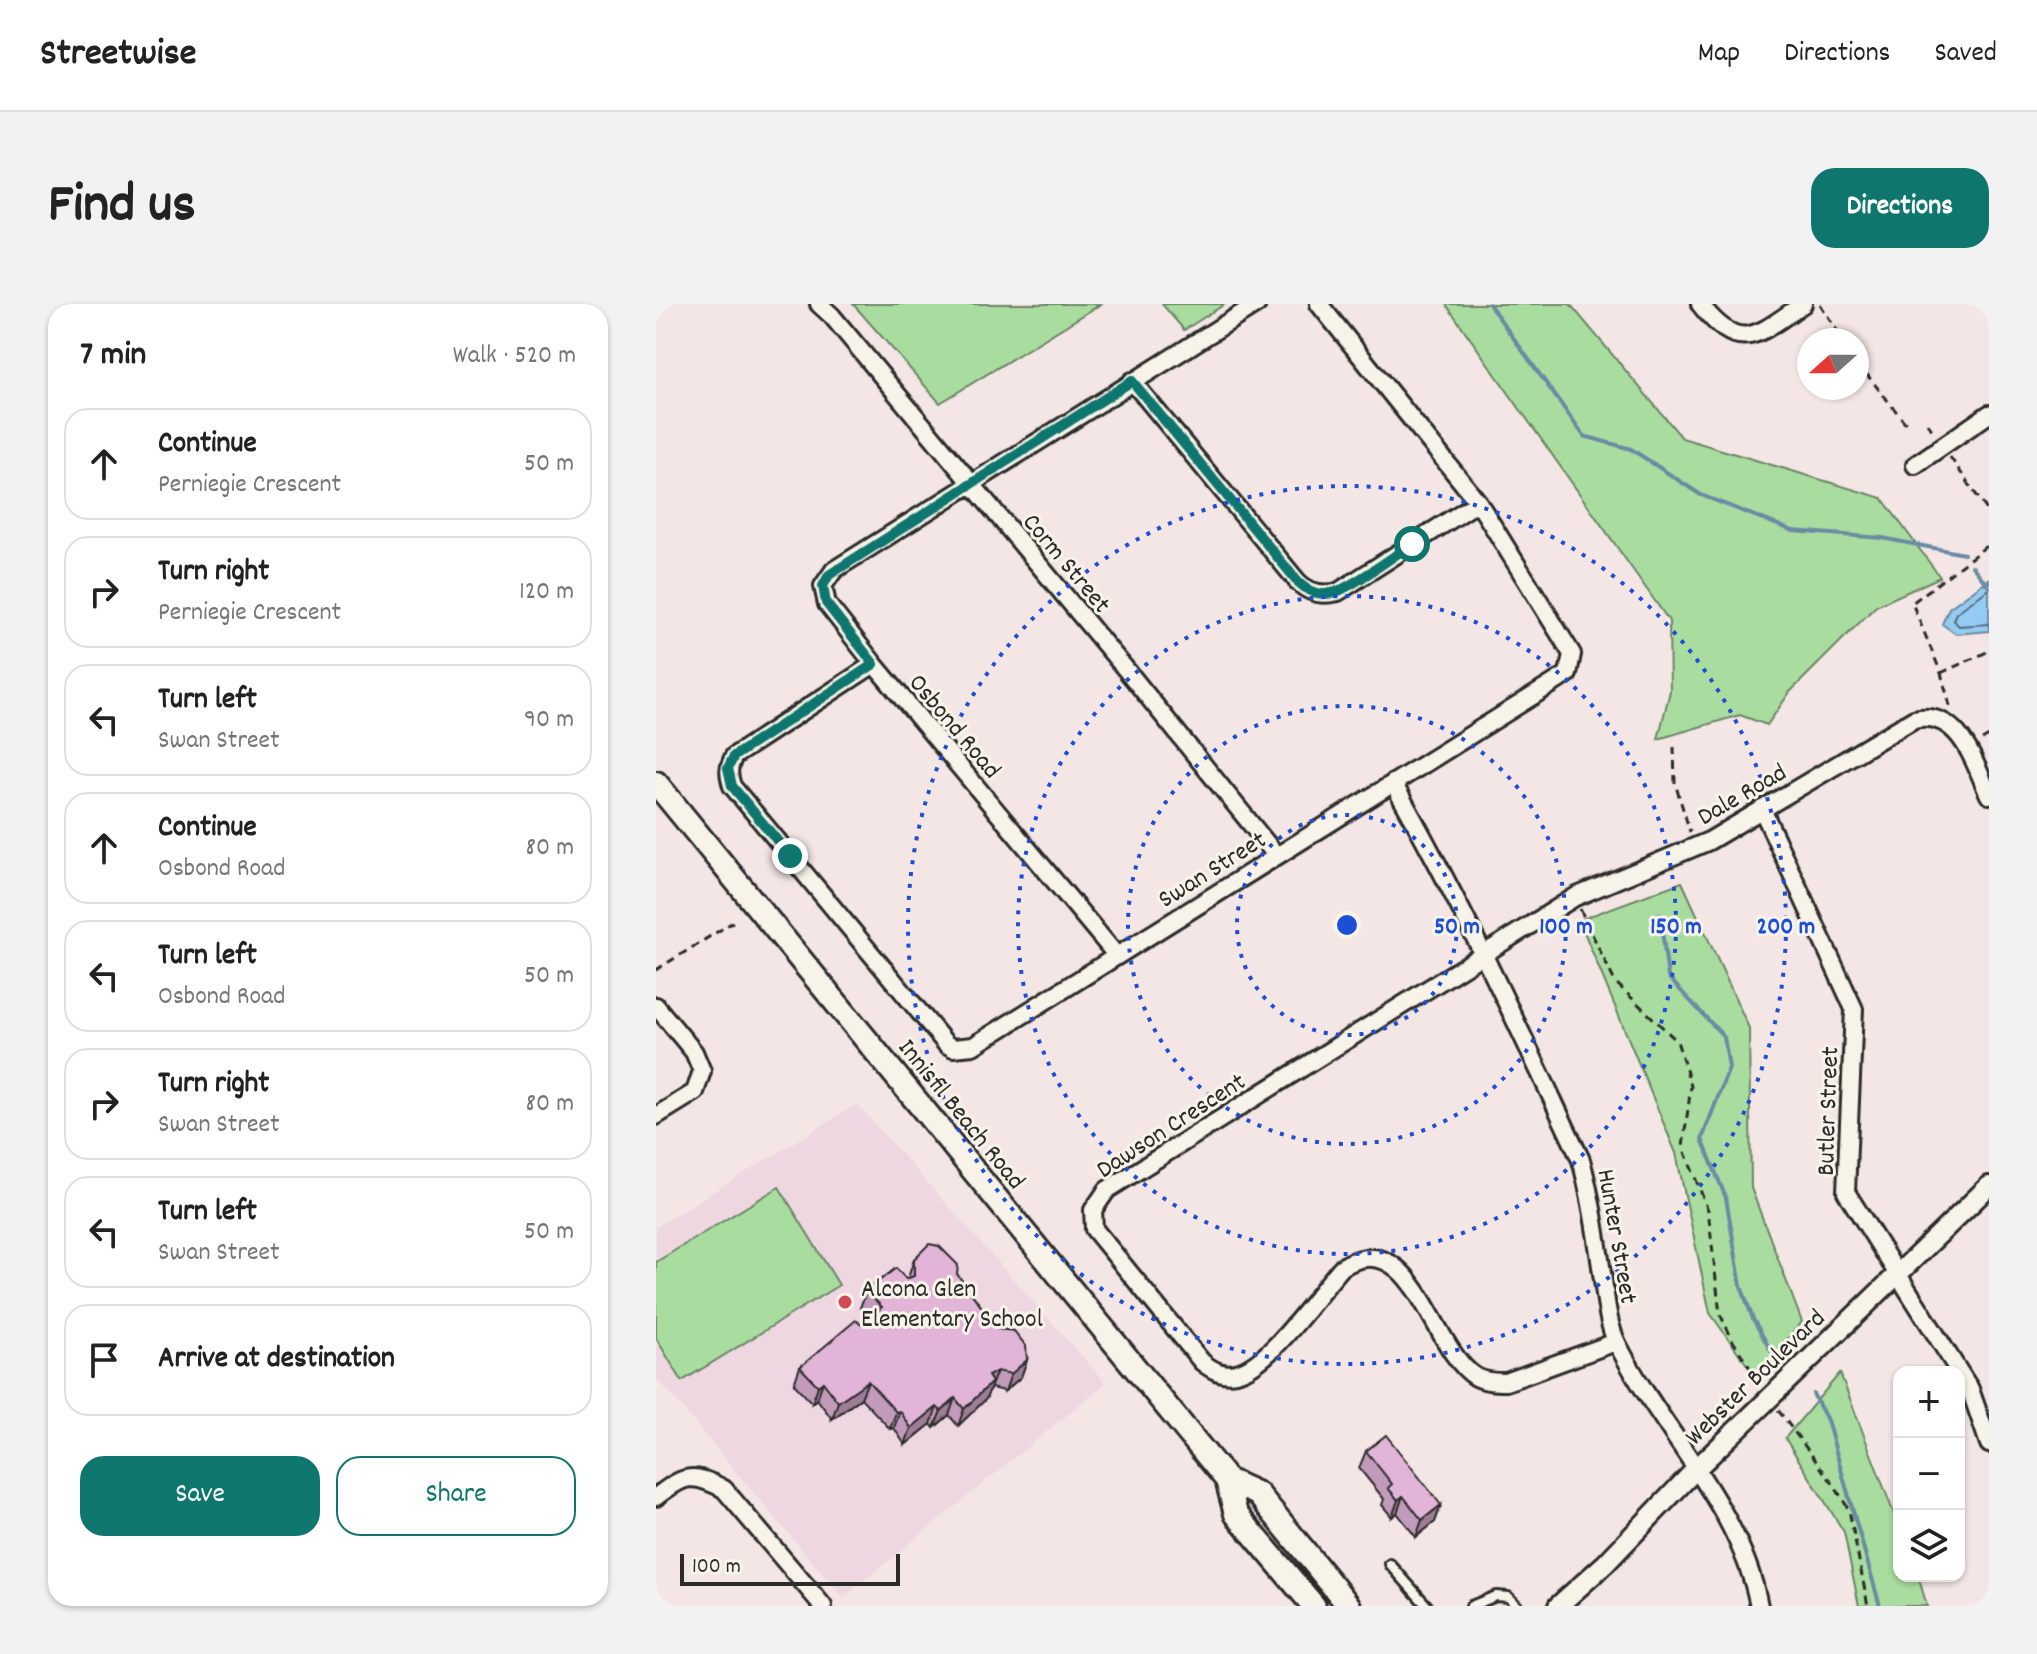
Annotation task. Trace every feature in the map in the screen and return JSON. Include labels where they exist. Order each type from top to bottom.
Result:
[{"type":"main road","name":"Innisfil Beach Road","points":[[656,783],[1227,1480],[1236,1514],[1314,1606]]},
{"type":"main road","name":"Innisfil Beach Road","points":[[1227,1480],[1258,1494],[1349,1606]]},
{"type":"street","name":"Corm Street","points":[[819,304],[972,484],[1276,855]]},
{"type":"street","points":[[972,484],[1257,304]]},
{"type":"street","name":"Swan Street","points":[[874,664],[734,756],[728,768],[732,786],[946,1044],[953,1048],[973,1046],[1568,674],[1572,654],[1478,502],[1319,304]]},
{"type":"street","points":[[1700,304],[1718,326],[1744,336],[1763,330],[1803,304]]},
{"type":"street","points":[[1132,381],[1298,582],[1313,592],[1338,592],[1478,502]]},
{"type":"street","points":[[1915,465],[1989,414]]},
{"type":"street","name":"Osbond Road","points":[[972,484],[834,570],[826,578],[823,591],[826,603],[1117,956]]},
{"type":"street","name":"Dale Road","points":[[1484,953],[1575,897],[1694,847],[1894,730],[1925,717],[1951,725],[1962,738],[1989,795]]},
{"type":"street","name":"Hunter Street","points":[[1393,783],[1437,860],[1484,953],[1581,1160],[1616,1342],[1713,1492],[1754,1579],[1759,1606]]},
{"type":"street","name":"Butler Street","points":[[1762,809],[1854,1009],[1846,1192],[1970,1389],[1984,1415],[1989,1444]]},
{"type":"street","name":"Dawson Crescent","points":[[1484,953],[1107,1190],[1093,1210],[1094,1229],[1202,1362],[1215,1372],[1233,1374],[1246,1369],[1291,1331],[1342,1267],[1353,1260],[1368,1257],[1383,1258],[1395,1265],[1461,1363],[1475,1376],[1489,1382],[1506,1382],[1616,1342]]},
{"type":"street","points":[[656,1006],[694,1052],[702,1071],[695,1092],[656,1116]]},
{"type":"street","name":"Webster Boulevard","points":[[1558,1606],[1605,1564],[1696,1469],[1989,1186]]},
{"type":"street","points":[[656,1497],[680,1480],[691,1477],[705,1479],[724,1489],[823,1606]]},
{"type":"lane","points":[[1390,1564],[1427,1606]]},
{"type":"lane","points":[[1471,1606],[1496,1596],[1508,1597],[1517,1606]]},
{"type":"path","points":[[1820,304],[1835,328]]},
{"type":"path","points":[[1869,377],[1907,425]]},
{"type":"path","points":[[1927,423],[1989,513]]},
{"type":"path","points":[[1950,706],[1941,673],[1912,603],[1989,544]]},
{"type":"path","points":[[1941,673],[1987,652]]},
{"type":"path","points":[[1982,740],[1989,736]]},
{"type":"path","points":[[1674,747],[1675,783],[1694,847]]},
{"type":"path","points":[[1575,897],[1615,982],[1677,1041],[1691,1086],[1683,1147],[1708,1210],[1720,1314],[1769,1398],[1849,1510],[1868,1606]]},
{"type":"path","points":[[656,970],[733,922]]},
{"type":"shaded area","name":"Alcona Glen Elementary School","points":[[857,1104],[1106,1383],[843,1598],[656,1377],[656,1227]]},
{"type":"green space","points":[[853,304],[1101,304],[940,403]]},
{"type":"green space","points":[[1162,304],[1225,304],[1184,330]]},
{"type":"green space","points":[[1446,304],[1570,304],[1682,438],[1882,498],[1940,577],[1876,606],[1790,692],[1767,725],[1740,715],[1658,739],[1670,691],[1669,621]]},
{"type":"green space","points":[[1682,882],[1749,1028],[1751,1188],[1802,1322],[1755,1376],[1710,1313],[1676,1153],[1579,920]]},
{"type":"green space","points":[[779,1187],[839,1285],[682,1381],[656,1338],[656,1262]]},
{"type":"green space","points":[[1840,1373],[1893,1511],[1893,1582],[1920,1582],[1927,1606],[1859,1606],[1844,1532],[1785,1438]]},
{"type":"water","points":[[1989,579],[1989,631],[1956,634],[1942,624],[1949,608]]},
{"type":"building","points":[[929,1244],[939,1246],[958,1265],[957,1274],[998,1329],[1014,1331],[1026,1346],[1027,1360],[1011,1374],[997,1371],[988,1376],[992,1382],[964,1409],[955,1398],[941,1411],[937,1407],[911,1428],[900,1411],[896,1412],[868,1381],[838,1402],[823,1382],[818,1386],[800,1367],[856,1320],[862,1324],[882,1307],[866,1291],[896,1268],[906,1279],[914,1276],[914,1259]]},
{"type":"building","points":[[1386,1435],[1441,1505],[1422,1520],[1403,1496],[1398,1500],[1388,1488],[1392,1484],[1366,1451]]},
{"type":"waterway","points":[[1489,304],[1584,436],[1631,449],[1701,495],[1793,531],[1882,538],[1964,554]]},
{"type":"waterway","points":[[1972,566],[1989,587]]},
{"type":"waterway","points":[[1660,914],[1668,977],[1724,1037],[1729,1068],[1702,1139],[1726,1198],[1741,1286],[1753,1319],[1771,1351]]},
{"type":"waterway","points":[[1813,1394],[1827,1420],[1880,1606]]},
{"type":"place","name":"Alcona Glen Elementary School","points":[[845,1302]]},
{"type":"route","points":[[790,856],[732,786],[728,768],[734,756],[874,664],[826,603],[823,586],[829,575],[1132,381],[1307,590],[1322,594],[1338,592],[1412,544]]}]
